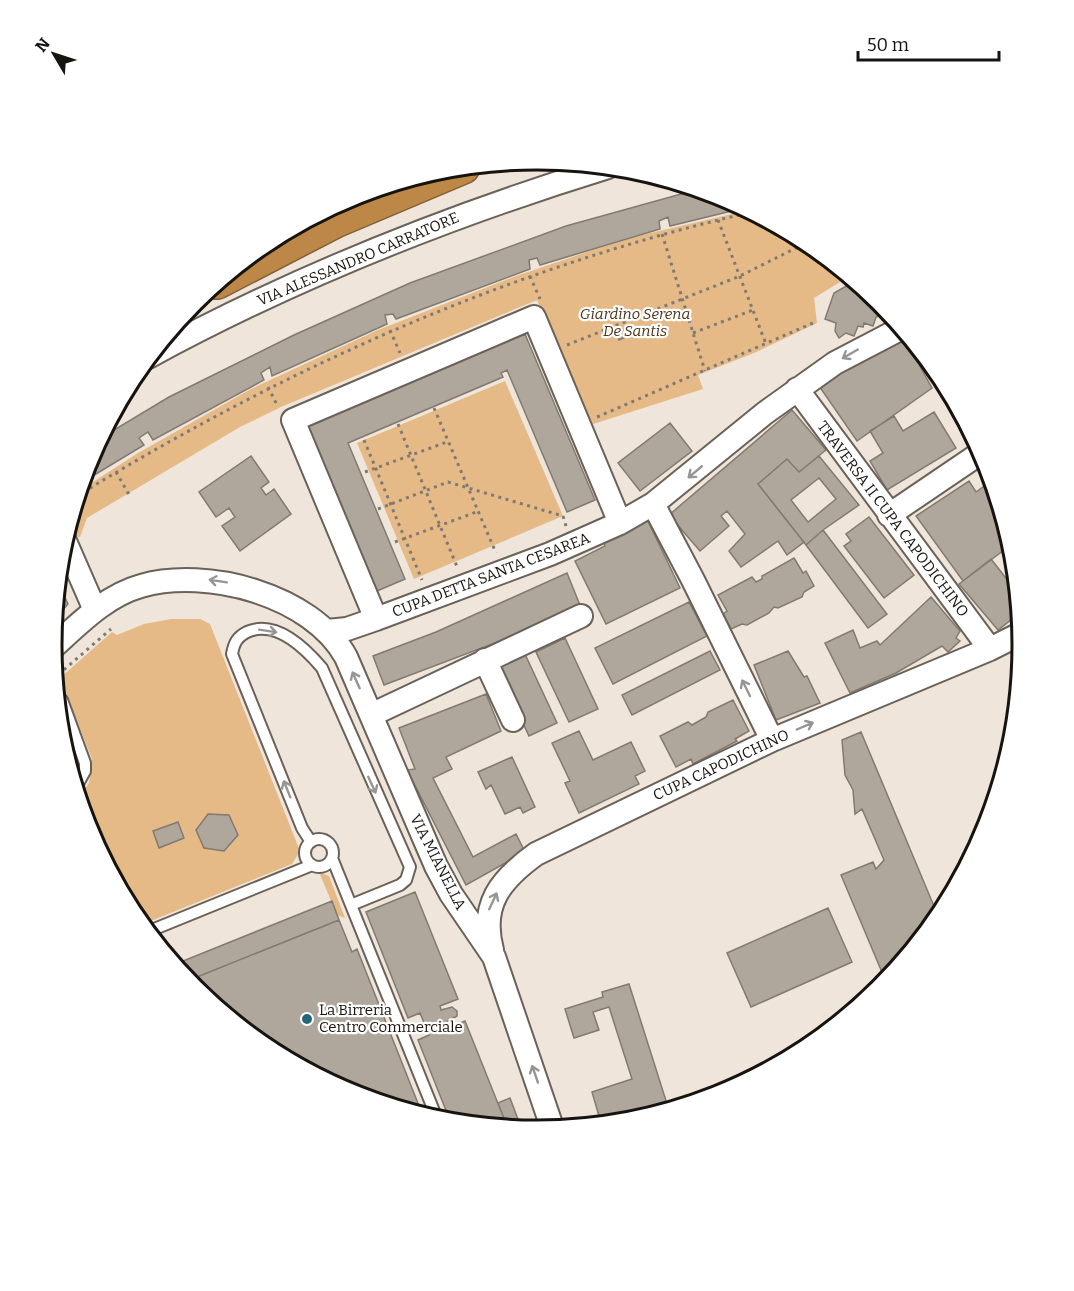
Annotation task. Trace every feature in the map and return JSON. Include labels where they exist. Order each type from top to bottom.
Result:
[{"type":"highway","points":[[259,260],[334,221],[422,184]]},
{"type":"street","name":"VIA ALESSANDRO CARRATORE","points":[[168,347],[221,319],[385,244],[480,208],[587,173]]},
{"type":"street","points":[[376,619],[293,420],[534,317],[620,523]]},
{"type":"street","name":"CUPA DETTA SANTA CESAREA","points":[[327,631],[347,629],[504,572],[620,523],[653,504],[796,389],[852,352],[894,332]]},
{"type":"street","name":"TRAVERSA II CUPA CAPODICHINO","points":[[796,389],[990,649]]},
{"type":"street","points":[[889,515],[973,458]]},
{"type":"street","points":[[653,504],[772,740]]},
{"type":"street","points":[[71,554],[95,610]]},
{"type":"street","points":[[62,639],[95,610],[140,586],[197,579],[223,581],[254,591],[285,605],[327,631]]},
{"type":"street","points":[[371,715],[581,616]]},
{"type":"street","name":"VIA MIANELLA","points":[[327,631],[346,657],[436,866],[451,894],[494,957],[550,1121]]},
{"type":"street","name":"CUPA CAPODICHINO","points":[[494,957],[486,928],[488,913],[499,889],[519,866],[536,854],[772,740],[1012,638]]},
{"type":"street","points":[[485,660],[513,720]]},
{"type":"lane","points":[[311,842],[302,828],[232,654],[234,644],[240,636],[251,631],[265,628],[275,631],[297,643],[322,668],[410,867],[406,880],[400,885],[351,905]]},
{"type":"lane","points":[[67,713],[85,763],[85,771],[81,778]]},
{"type":"lane","points":[[155,929],[312,865],[324,866],[332,858],[334,851],[329,843],[320,839],[311,842],[305,854],[312,865]]},
{"type":"lane","points":[[332,858],[433,1110]]},
{"type":"path","points":[[89,489],[268,387],[390,330],[530,276],[662,234],[739,215]]},
{"type":"path","points":[[718,220],[766,345]]},
{"type":"path","points":[[662,234],[705,372]]},
{"type":"path","points":[[549,353],[740,276],[797,248]]},
{"type":"path","points":[[693,333],[753,310]]},
{"type":"path","points":[[579,424],[705,372],[813,323]]},
{"type":"path","points":[[434,408],[504,572]]},
{"type":"path","points":[[398,424],[466,585]]},
{"type":"path","points":[[364,440],[430,598]]},
{"type":"path","points":[[365,472],[447,442]]},
{"type":"path","points":[[116,472],[131,498]]},
{"type":"path","points":[[378,509],[448,482],[563,516],[573,544]]},
{"type":"path","points":[[395,542],[440,523],[479,511]]},
{"type":"green space","name":"Giardino Serena De Santis","points":[[735,213],[801,250],[842,281],[814,298],[817,323],[754,353],[698,375],[703,389],[590,425],[537,300],[281,407],[240,427],[87,518],[80,537],[75,536],[91,484],[138,453],[251,389],[378,330],[516,276],[642,235]]},
{"type":"green space","points":[[505,381],[563,516],[414,579],[357,443]]},
{"type":"green space","points":[[171,619],[200,619],[210,624],[300,851],[292,864],[150,921],[125,883],[111,856],[87,798],[84,790],[89,783],[92,759],[64,688],[63,675],[112,632],[117,635],[144,624]]},
{"type":"green space","points":[[319,872],[329,876],[345,918],[337,915]]},
{"type":"building","points":[[684,193],[730,211],[670,226],[668,217],[659,221],[660,229],[540,265],[537,258],[529,260],[530,269],[396,319],[393,314],[385,315],[387,324],[272,376],[270,367],[261,373],[264,380],[153,440],[148,432],[139,438],[144,445],[94,475],[113,430],[169,397],[294,335],[410,283],[566,226]]},
{"type":"building","points":[[848,285],[851,288],[879,316],[876,317],[873,326],[864,323],[863,327],[858,326],[854,336],[846,333],[839,338],[835,331],[836,323],[825,319],[834,293]]},
{"type":"building","points":[[629,326],[632,334],[619,340],[616,332]]},
{"type":"building","points":[[525,334],[595,500],[567,512],[507,370],[501,373],[503,377],[348,443],[405,579],[377,591],[307,426]]},
{"type":"building","points":[[899,338],[915,357],[932,388],[857,441],[817,383]]},
{"type":"building","points":[[792,410],[826,450],[799,472],[787,459],[758,484],[804,542],[787,555],[778,541],[741,567],[729,551],[745,534],[727,511],[721,516],[729,526],[700,551],[669,515]]},
{"type":"building","points":[[934,412],[956,448],[887,490],[870,461],[883,453],[870,431],[894,416],[903,431]]},
{"type":"building","points":[[670,423],[692,451],[640,491],[618,463]]},
{"type":"building","points":[[251,456],[269,482],[261,488],[266,495],[274,489],[291,514],[240,551],[222,526],[235,517],[229,508],[216,517],[199,492]]},
{"type":"building","points":[[819,456],[859,505],[806,545],[758,484],[787,459],[799,472]],"holes":[[[819,478],[836,499],[808,522],[791,500]]]},
{"type":"building","points":[[969,481],[976,492],[984,486],[1003,551],[963,581],[916,516]]},
{"type":"building","points":[[646,517],[680,588],[606,624],[575,561],[605,546],[602,539]]},
{"type":"building","points":[[869,517],[914,575],[884,598],[844,546],[851,541],[846,534]]},
{"type":"building","points":[[823,530],[887,614],[868,628],[806,545]]},
{"type":"building","points":[[794,558],[803,573],[806,571],[814,586],[804,592],[802,597],[778,608],[774,607],[769,613],[747,625],[742,624],[731,629],[723,614],[727,611],[718,595],[752,577],[756,582],[762,579],[762,576]]},
{"type":"building","points":[[991,559],[1008,580],[1011,620],[998,630],[959,584]]},
{"type":"building","points":[[567,573],[582,610],[384,685],[373,656],[436,632]]},
{"type":"building","points":[[65,597],[68,604],[63,609]]},
{"type":"building","points":[[931,597],[960,631],[956,638],[960,641],[948,652],[942,646],[896,673],[850,693],[825,643],[853,630],[860,648],[877,641],[880,645]]},
{"type":"building","points":[[689,602],[707,636],[613,684],[595,648]]},
{"type":"building","points":[[565,638],[598,709],[569,722],[536,652]]},
{"type":"building","points":[[710,651],[720,670],[632,715],[622,695]]},
{"type":"building","points":[[788,651],[804,677],[807,676],[820,703],[776,720],[754,665]]},
{"type":"building","points":[[524,652],[557,723],[529,736],[496,666]]},
{"type":"building","points":[[486,694],[501,731],[446,757],[452,769],[433,778],[473,857],[516,834],[525,852],[466,885],[407,770],[415,769],[399,728]]},
{"type":"building","points":[[733,700],[749,731],[735,739],[737,741],[693,764],[691,759],[676,767],[660,736],[688,722],[692,725],[706,717],[708,712]]},
{"type":"building","points":[[579,731],[593,760],[631,742],[645,771],[635,776],[639,784],[579,813],[565,783],[570,781],[552,743]]},
{"type":"building","points":[[861,732],[934,907],[914,935],[882,972],[841,875],[873,862],[876,869],[884,860],[862,809],[855,814],[853,790],[845,775],[842,740]]},
{"type":"building","points":[[512,757],[535,807],[523,813],[520,807],[505,814],[491,785],[486,789],[478,772]]},
{"type":"building","points":[[208,814],[229,815],[238,835],[224,851],[204,848],[196,830]]},
{"type":"building","points":[[178,822],[184,838],[159,848],[153,831]]},
{"type":"building","points":[[415,892],[458,999],[440,1006],[441,1010],[452,1007],[457,1011],[457,1016],[446,1022],[448,1028],[465,1021],[505,1120],[447,1112],[418,1040],[429,1035],[420,1013],[408,1018],[366,912]]},
{"type":"building","points":[[332,901],[339,920],[197,977],[182,961]]},
{"type":"building","points":[[828,908],[852,962],[751,1007],[727,953]]},
{"type":"building","name":"La Birreria Centro Commerciale","points":[[339,920],[352,952],[357,949],[419,1106],[355,1085],[299,1057],[248,1023],[197,977]]},
{"type":"building","points":[[629,984],[667,1103],[599,1117],[592,1092],[632,1079],[609,1007],[593,1012],[599,1030],[574,1038],[565,1009],[603,997],[602,992]]},
{"type":"building","points":[[510,1098],[518,1120],[505,1120],[498,1103]]},
{"type":"place","name":"La Birreria Centro Commerciale","points":[[307,1019]]}]
